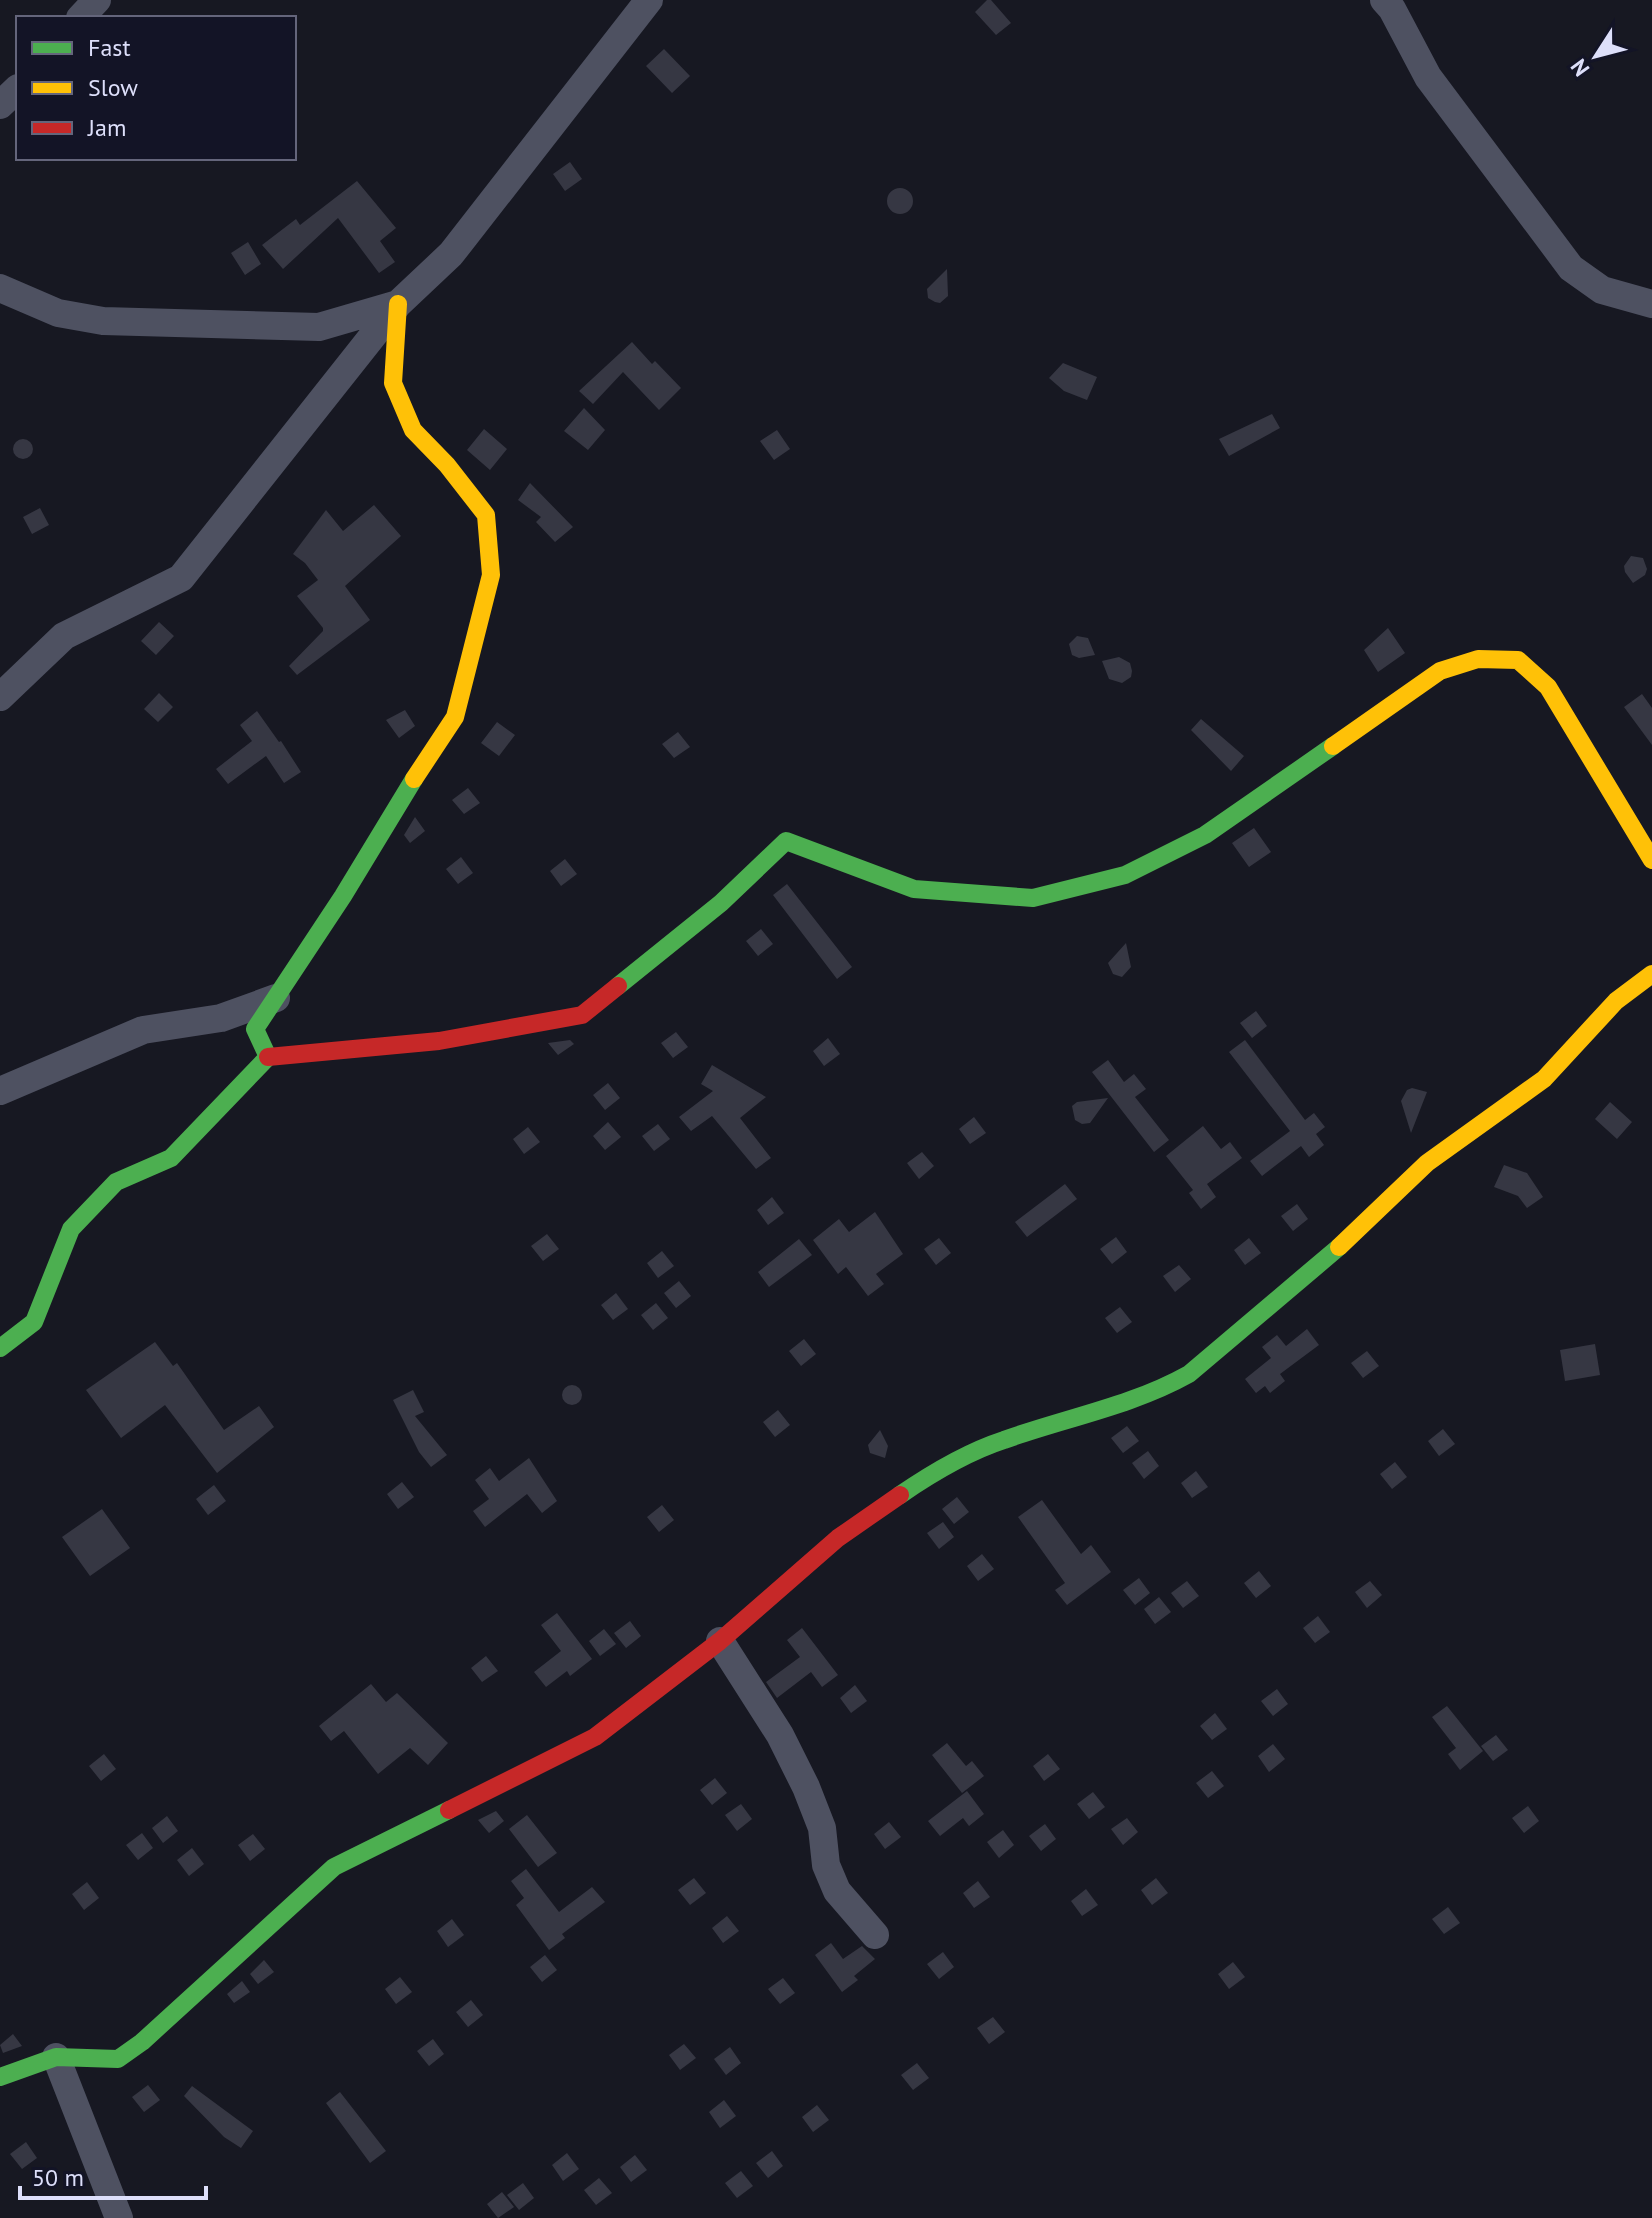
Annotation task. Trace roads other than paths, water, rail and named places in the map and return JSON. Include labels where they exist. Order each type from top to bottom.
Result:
[{"type":"street","points":[[82,16],[97,0]]},
{"type":"street","points":[[0,697],[64,636],[181,578],[398,304],[451,254],[649,0]]},
{"type":"street","points":[[1384,0],[1392,9],[1428,77],[1571,268],[1602,290],[1652,304]]},
{"type":"street","points":[[0,105],[16,90]]},
{"type":"street","points":[[0,288],[58,313],[77,319],[103,321],[319,327],[398,304]]},
{"type":"street","points":[[268,1057],[255,1029],[455,717],[491,575],[486,515],[447,465],[413,430],[393,383],[398,304]]},
{"type":"street","points":[[0,1348],[34,1322],[71,1229],[116,1182],[171,1158],[268,1057],[439,1041],[582,1015],[721,903],[786,841],[914,889],[1033,898],[1125,875],[1205,835],[1440,671],[1478,659],[1518,660],[1548,687],[1652,860]]},
{"type":"street","points":[[0,2077],[56,2057],[118,2059],[142,2042],[334,1867],[595,1737],[720,1641],[838,1538],[929,1475],[1000,1441],[1161,1390],[1189,1374],[1333,1253],[1427,1163],[1544,1079],[1616,1001],[1652,974]]},
{"type":"street","points":[[0,1091],[143,1030],[221,1018],[276,998]]},
{"type":"street","points":[[720,1641],[780,1735],[806,1787],[822,1828],[826,1865],[837,1891],[875,1935]]},
{"type":"street","points":[[56,2057],[119,2218]]}]
